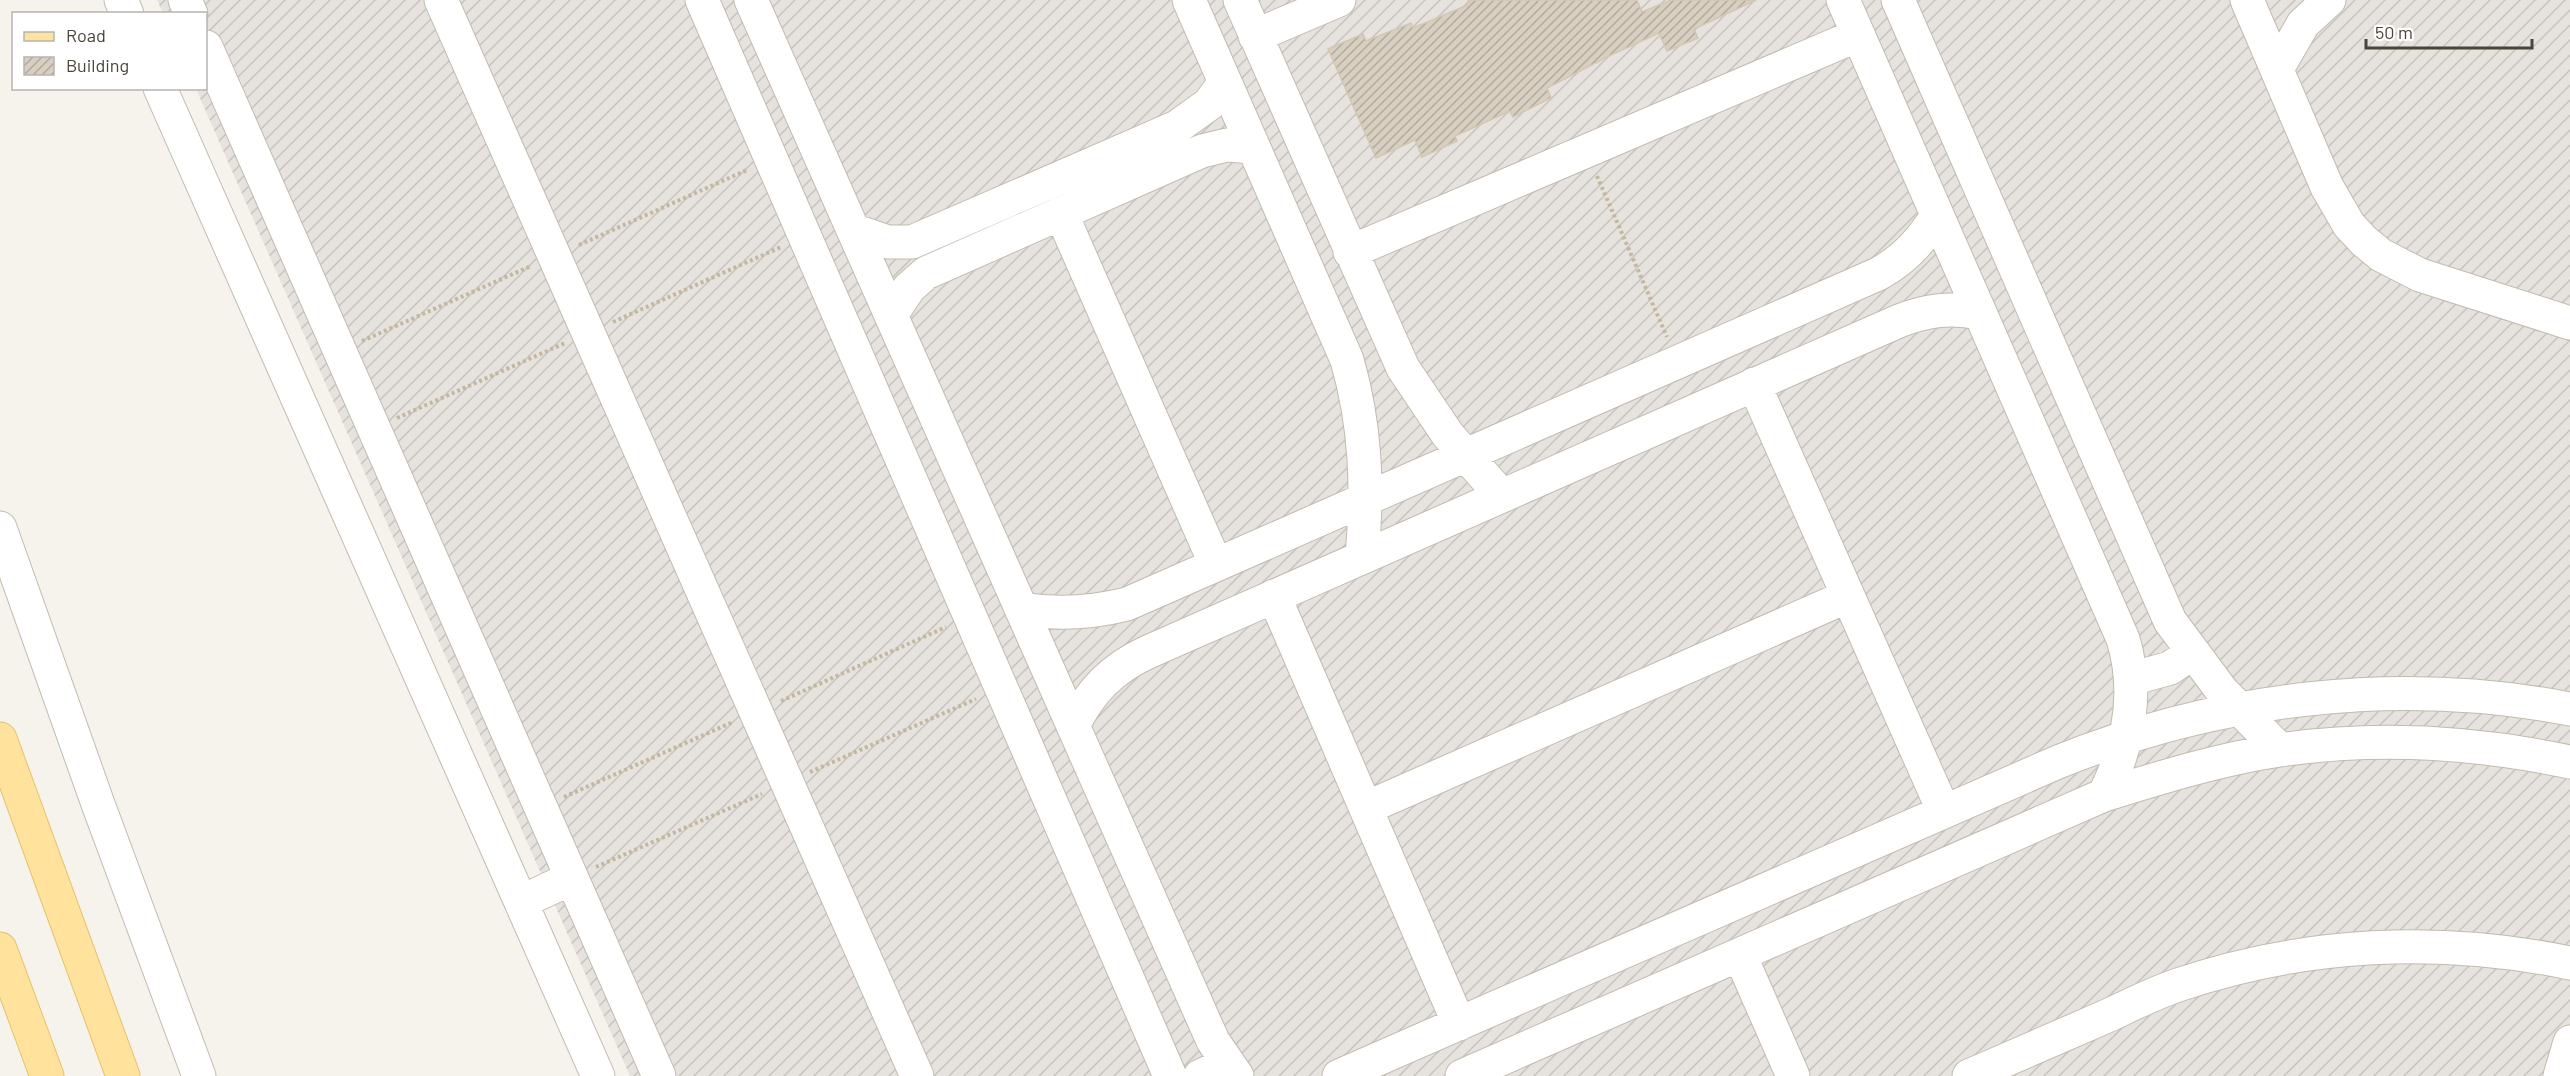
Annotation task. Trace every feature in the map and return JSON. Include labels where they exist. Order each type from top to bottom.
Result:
[{"type":"main road","points":[[0,740],[123,1076]]},
{"type":"main road","points":[[0,949],[47,1076]]},
{"type":"street","points":[[441,0],[917,1076]]},
{"type":"street","points":[[702,0],[1170,1076]]},
{"type":"street","points":[[751,0],[1213,1041],[1221,1072]]},
{"type":"street","points":[[1189,0],[1347,360],[1355,388],[1364,443],[1367,499],[1362,557]]},
{"type":"street","points":[[1240,0],[1403,368],[1431,413],[1465,456],[1502,496]]},
{"type":"street","points":[[1255,36],[1339,0]]},
{"type":"street","points":[[1843,0],[2123,639],[2131,679],[2126,736],[2121,758],[2104,795]]},
{"type":"street","points":[[1898,0],[2170,621],[2192,653],[2237,709],[2280,750]]},
{"type":"street","points":[[2247,0],[2337,207],[2364,242],[2391,261],[2420,275],[2570,323]]},
{"type":"street","points":[[2277,69],[2303,24],[2329,0]]},
{"type":"street","points":[[1350,252],[1858,35]]},
{"type":"street","points":[[207,49],[660,1076]]},
{"type":"street","points":[[891,315],[909,288],[926,273],[1061,213],[1183,141],[1225,82]]},
{"type":"street","points":[[161,90],[598,1076]]},
{"type":"street","points":[[853,230],[888,242],[912,242],[1183,141],[1253,147]]},
{"type":"street","points":[[1061,213],[1216,565]]},
{"type":"street","points":[[1021,609],[1074,613],[1127,604],[1878,274],[1907,255],[1929,229],[1937,215]]},
{"type":"street","points":[[912,242],[926,273]]},
{"type":"street","points":[[1878,274],[1899,321]]},
{"type":"street","points":[[1073,726],[1091,695],[1103,681],[1124,664],[1148,652],[1899,321],[1914,315],[1947,309],[1980,313]]},
{"type":"street","points":[[1355,388],[1403,368]]},
{"type":"street","points":[[1754,384],[1944,812]]},
{"type":"street","points":[[917,493],[961,473]]},
{"type":"street","points":[[0,528],[98,804],[199,1076]]},
{"type":"street","points":[[1274,596],[1459,1024]]},
{"type":"street","points":[[1366,808],[1848,596]]},
{"type":"street","points":[[1127,604],[1148,652]]},
{"type":"street","points":[[2131,679],[2164,671],[2192,653]]},
{"type":"street","points":[[1339,1076],[2058,762],[2126,736],[2237,709],[2300,699],[2405,694],[2509,700],[2570,709]]},
{"type":"street","points":[[1462,1076],[2104,795],[2211,764],[2280,750],[2403,742],[2475,746],[2570,762]]},
{"type":"street","points":[[521,902],[572,878]]},
{"type":"street","points":[[1969,1076],[2177,985],[2234,968],[2293,956],[2353,948],[2413,946],[2474,948],[2570,963]]},
{"type":"street","points":[[1740,955],[1793,1076]]},
{"type":"street","points":[[2560,1076],[2570,1042]]},
{"type":"path","points":[[1586,151],[1678,362]]},
{"type":"shaded area","points":[[157,0],[2570,0],[2570,1076],[630,1076],[196,90],[207,90],[207,12],[163,12]]},
{"type":"building","points":[[1468,0],[1637,0],[1642,12],[1671,0],[1756,0],[1694,29],[1698,38],[1667,51],[1659,33],[1611,55],[1547,88],[1551,98],[1513,117],[1510,111],[1455,136],[1457,141],[1422,157],[1415,140],[1376,158],[1328,49],[1363,34],[1366,41],[1411,23],[1413,28],[1470,4]]}]
